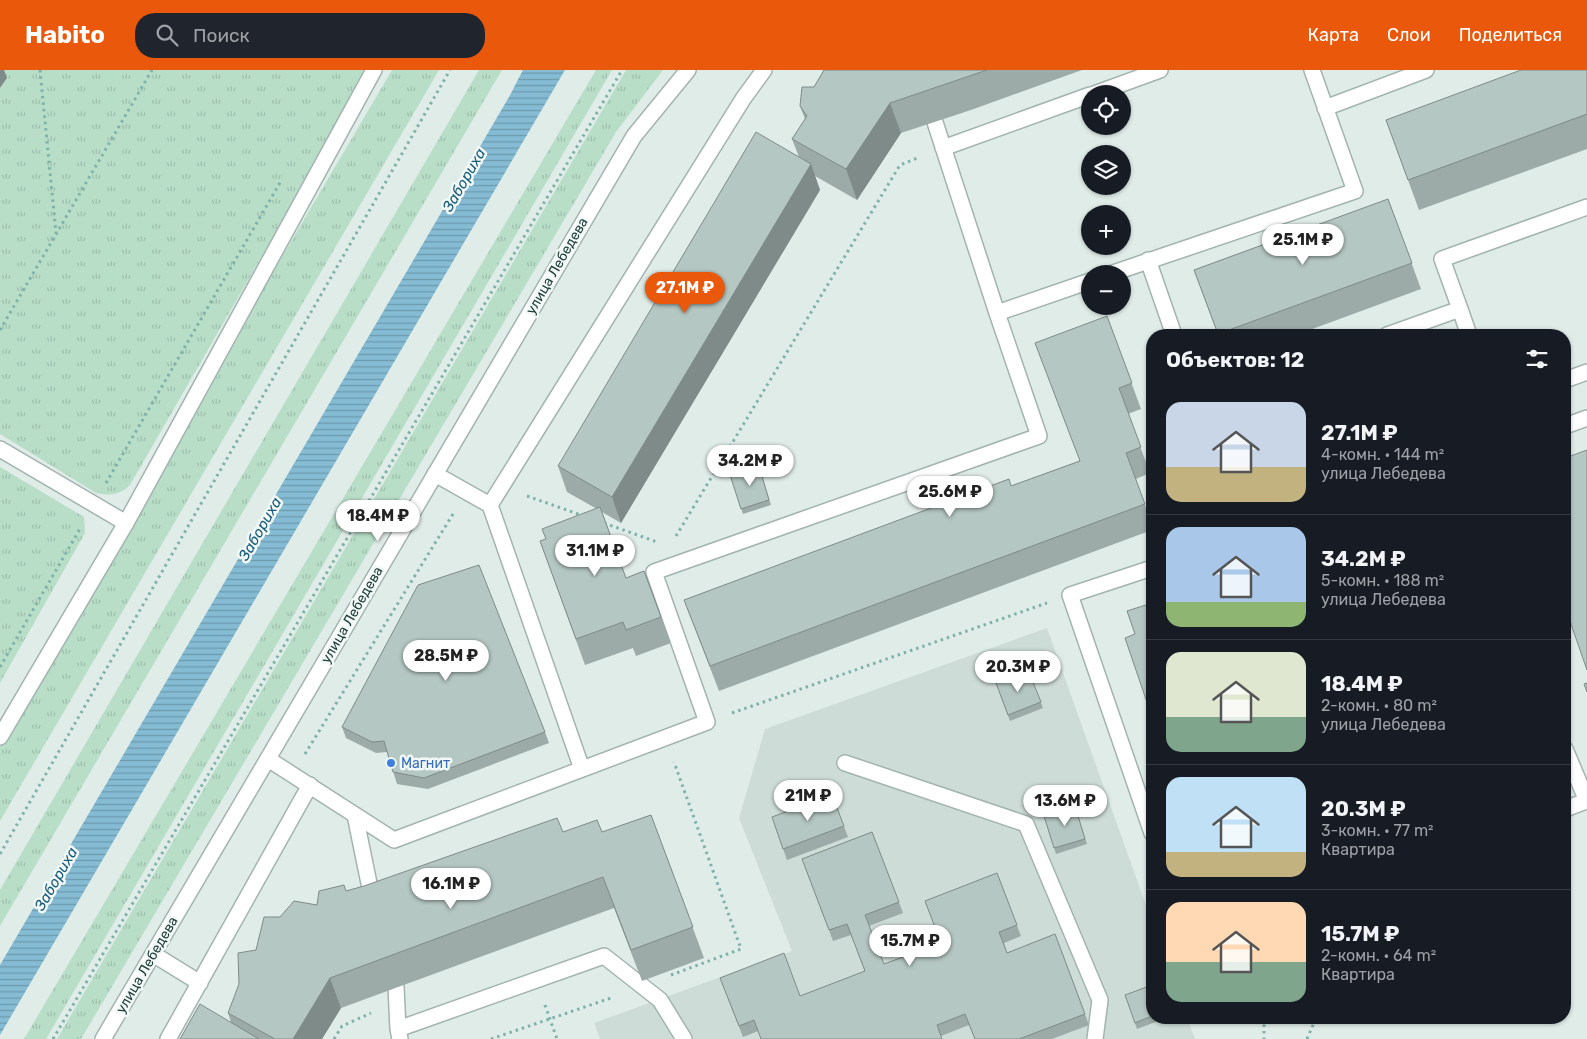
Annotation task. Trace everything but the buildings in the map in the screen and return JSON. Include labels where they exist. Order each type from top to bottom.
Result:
[{"type":"street","points":[[0,737],[126,523],[374,70]]},
{"type":"street","name":"улица Лебедева","points":[[103,1039],[634,136],[688,70]]},
{"type":"street","points":[[490,505],[743,99],[764,70]]},
{"type":"street","points":[[268,759],[394,840],[707,722],[654,572],[1039,436],[997,314],[918,70]]},
{"type":"street","points":[[1119,85],[1160,70]]},
{"type":"street","points":[[1131,266],[1355,191],[1312,70]]},
{"type":"street","points":[[1325,108],[1426,70]]},
{"type":"street","points":[[943,148],[1081,98]]},
{"type":"street","points":[[1467,329],[1442,259],[1587,207]]},
{"type":"street","points":[[1148,260],[1172,329]]},
{"type":"street","points":[[997,314],[1081,284]]},
{"type":"street","points":[[1404,329],[1460,309]]},
{"type":"street","points":[[1571,378],[1587,372]]},
{"type":"street","points":[[1571,424],[1587,418]]},
{"type":"street","points":[[0,449],[126,523]]},
{"type":"street","points":[[435,474],[490,505],[582,769]]},
{"type":"street","points":[[1146,570],[1070,595],[1146,817]]},
{"type":"street","points":[[844,763],[1026,824],[1100,1000],[1095,1039]]},
{"type":"street","points":[[1571,763],[1587,801],[1571,807]]},
{"type":"street","points":[[168,1039],[310,785]]},
{"type":"street","points":[[355,815],[375,916]]},
{"type":"street","points":[[386,952],[396,987],[399,1034],[604,956],[660,1000],[684,1039]]},
{"type":"street","points":[[153,954],[200,983]]},
{"type":"path","points":[[40,70],[56,234]]},
{"type":"path","points":[[0,330],[152,70]]},
{"type":"path","points":[[0,854],[450,70]]},
{"type":"path","points":[[53,1039],[622,70]]},
{"type":"path","points":[[654,572],[900,165],[943,148]]},
{"type":"path","points":[[0,667],[281,181]]},
{"type":"path","points":[[501,486],[586,517]]},
{"type":"path","points":[[595,520],[670,547]]},
{"type":"path","points":[[707,722],[1070,595]]},
{"type":"path","points":[[491,1039],[550,1020],[741,949],[666,738]]},
{"type":"path","points":[[334,1039],[342,1026],[397,1002]]},
{"type":"path","points":[[1264,1024],[1264,1039]]},
{"type":"path","points":[[1307,1039],[1313,1024]]},
{"type":"shaded area","points":[[1047,628],[1146,905],[1146,1024],[1189,1024],[1195,1039],[600,1039],[594,1023],[792,951],[739,818],[765,729]]},
{"type":"green space","points":[[0,70],[369,70],[130,485],[114,494],[96,493],[0,434],[0,88],[7,78]]},
{"type":"green space","points":[[392,70],[439,70],[0,821],[0,736]]},
{"type":"green space","points":[[479,70],[502,70],[0,926],[0,890]]},
{"type":"green space","points":[[596,70],[612,70],[46,1039],[24,1039]]},
{"type":"green space","points":[[626,70],[663,70],[616,132],[81,1039],[57,1039]]},
{"type":"green space","points":[[0,467],[84,517],[85,533],[0,683]]},
{"type":"water","name":"Забориха","points":[[523,70],[565,70],[0,1035],[0,965],[509,97]]},
{"type":"place","name":"Магнит","points":[[391,763]]}]
